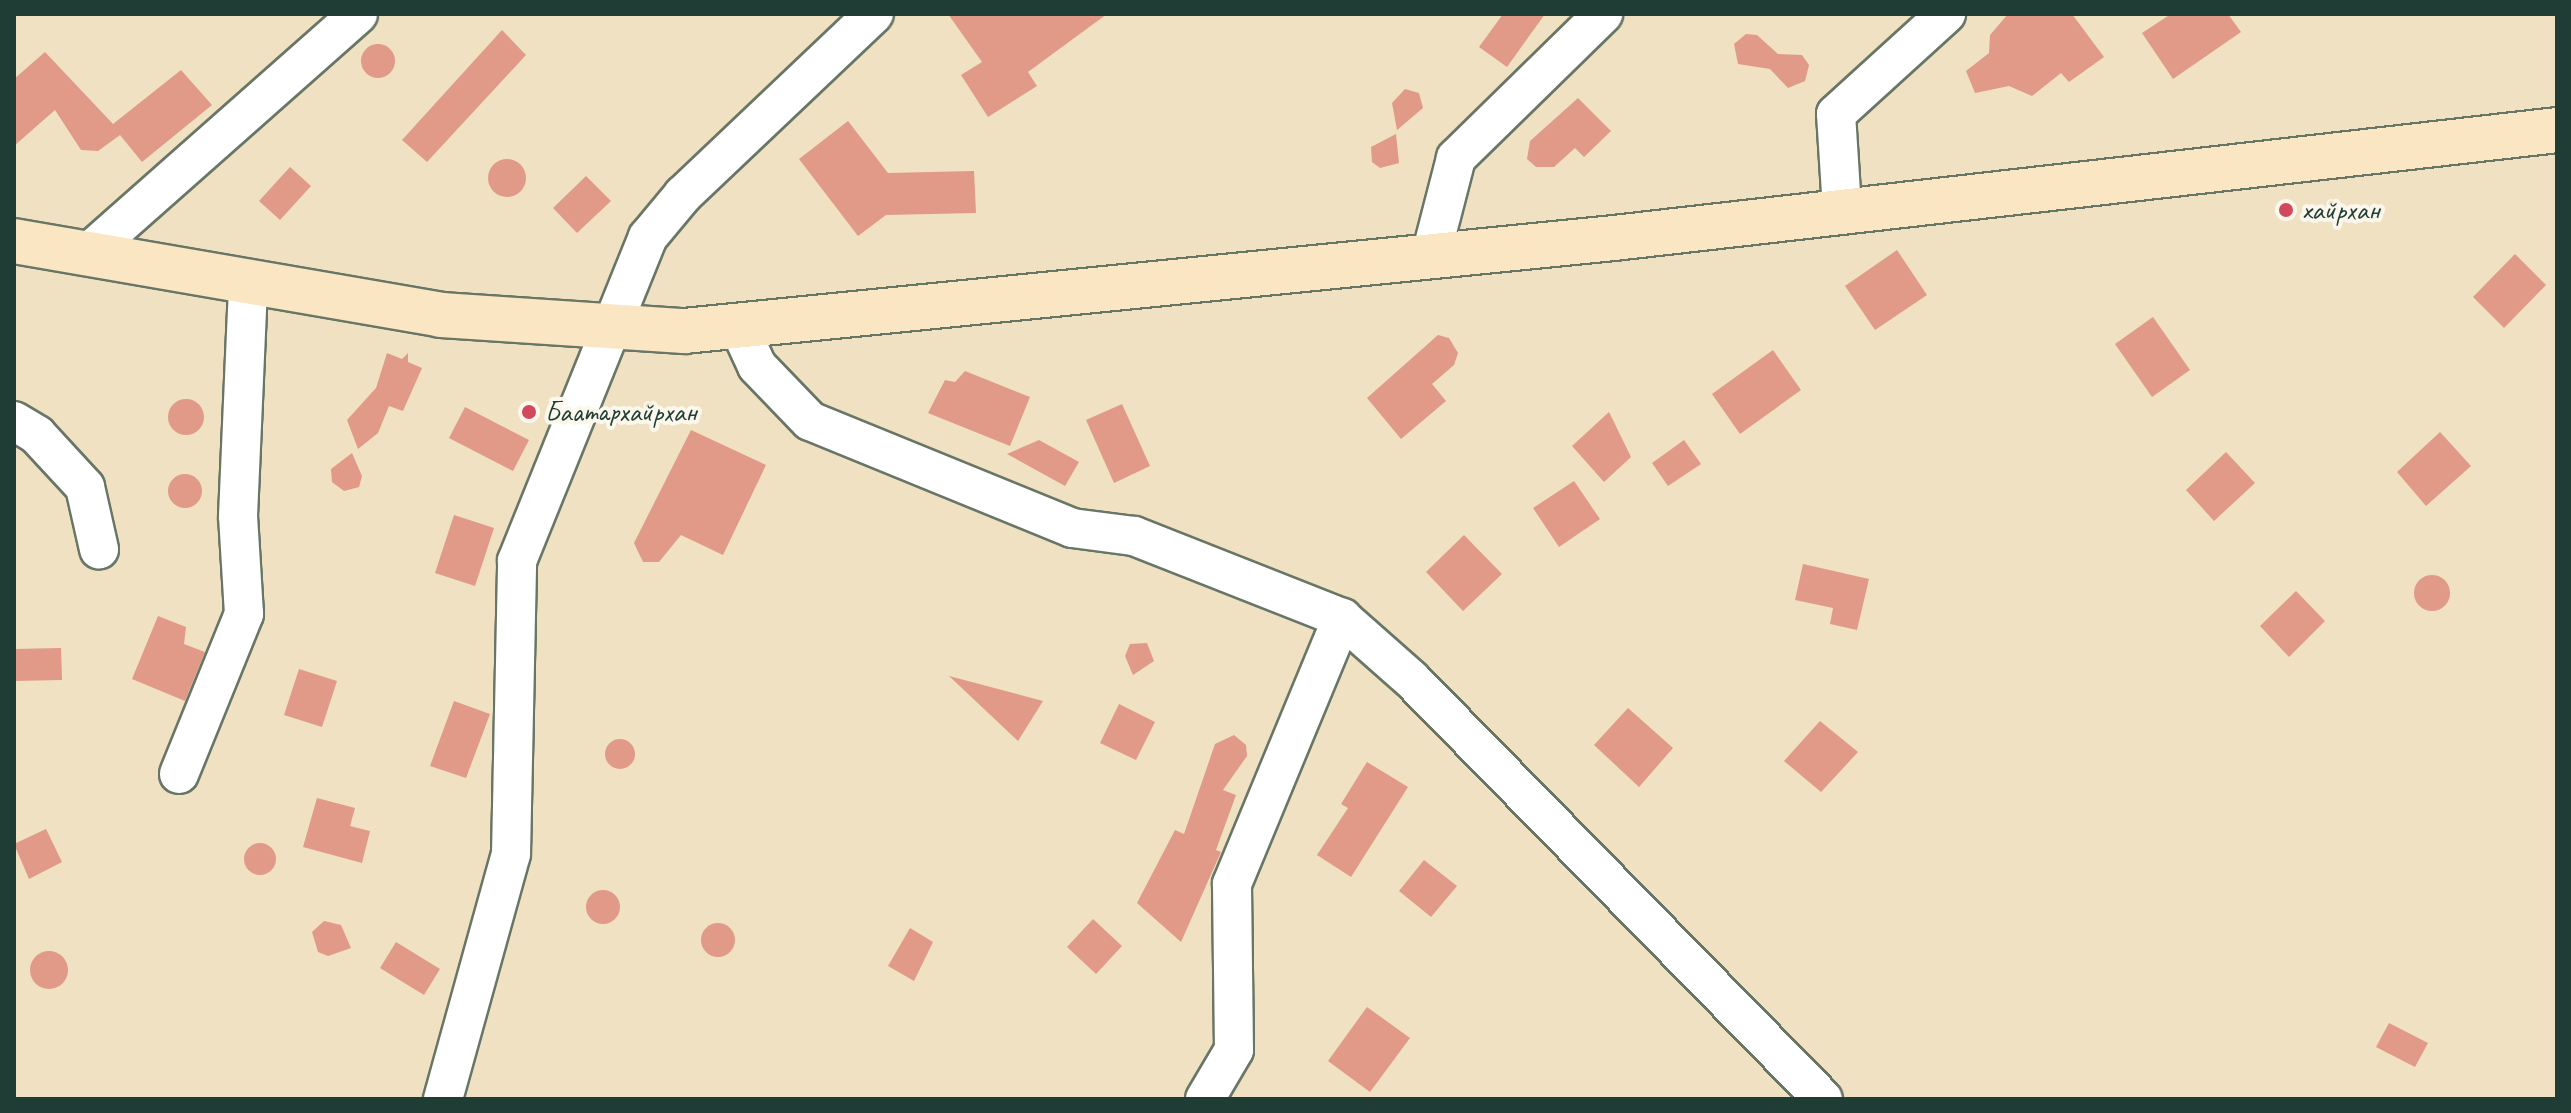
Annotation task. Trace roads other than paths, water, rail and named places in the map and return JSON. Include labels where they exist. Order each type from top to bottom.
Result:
[{"type":"street","points":[[86,255],[358,14]]},
{"type":"street","points":[[443,1099],[511,854],[517,561],[615,326],[648,237],[683,195],[874,14]]},
{"type":"street","points":[[1431,255],[1456,158],[1603,14]]},
{"type":"street","points":[[1842,209],[1836,114],[1946,14]]},
{"type":"street","points":[[14,241],[441,315],[684,331],[1431,255],[2557,130]]},
{"type":"street","points":[[179,774],[244,614],[238,516],[248,283]]},
{"type":"street","points":[[739,327],[757,366],[810,421],[1072,528],[1134,536],[1342,618],[1411,679],[1823,1099]]},
{"type":"street","points":[[14,421],[37,435],[85,487],[99,549]]},
{"type":"street","points":[[1205,1099],[1234,1050],[1232,884],[1342,618]]},
{"type":"place","name":"хайрхан","points":[[2286,210]]},
{"type":"place","name":"Баатархайрхан","points":[[529,412]]}]
